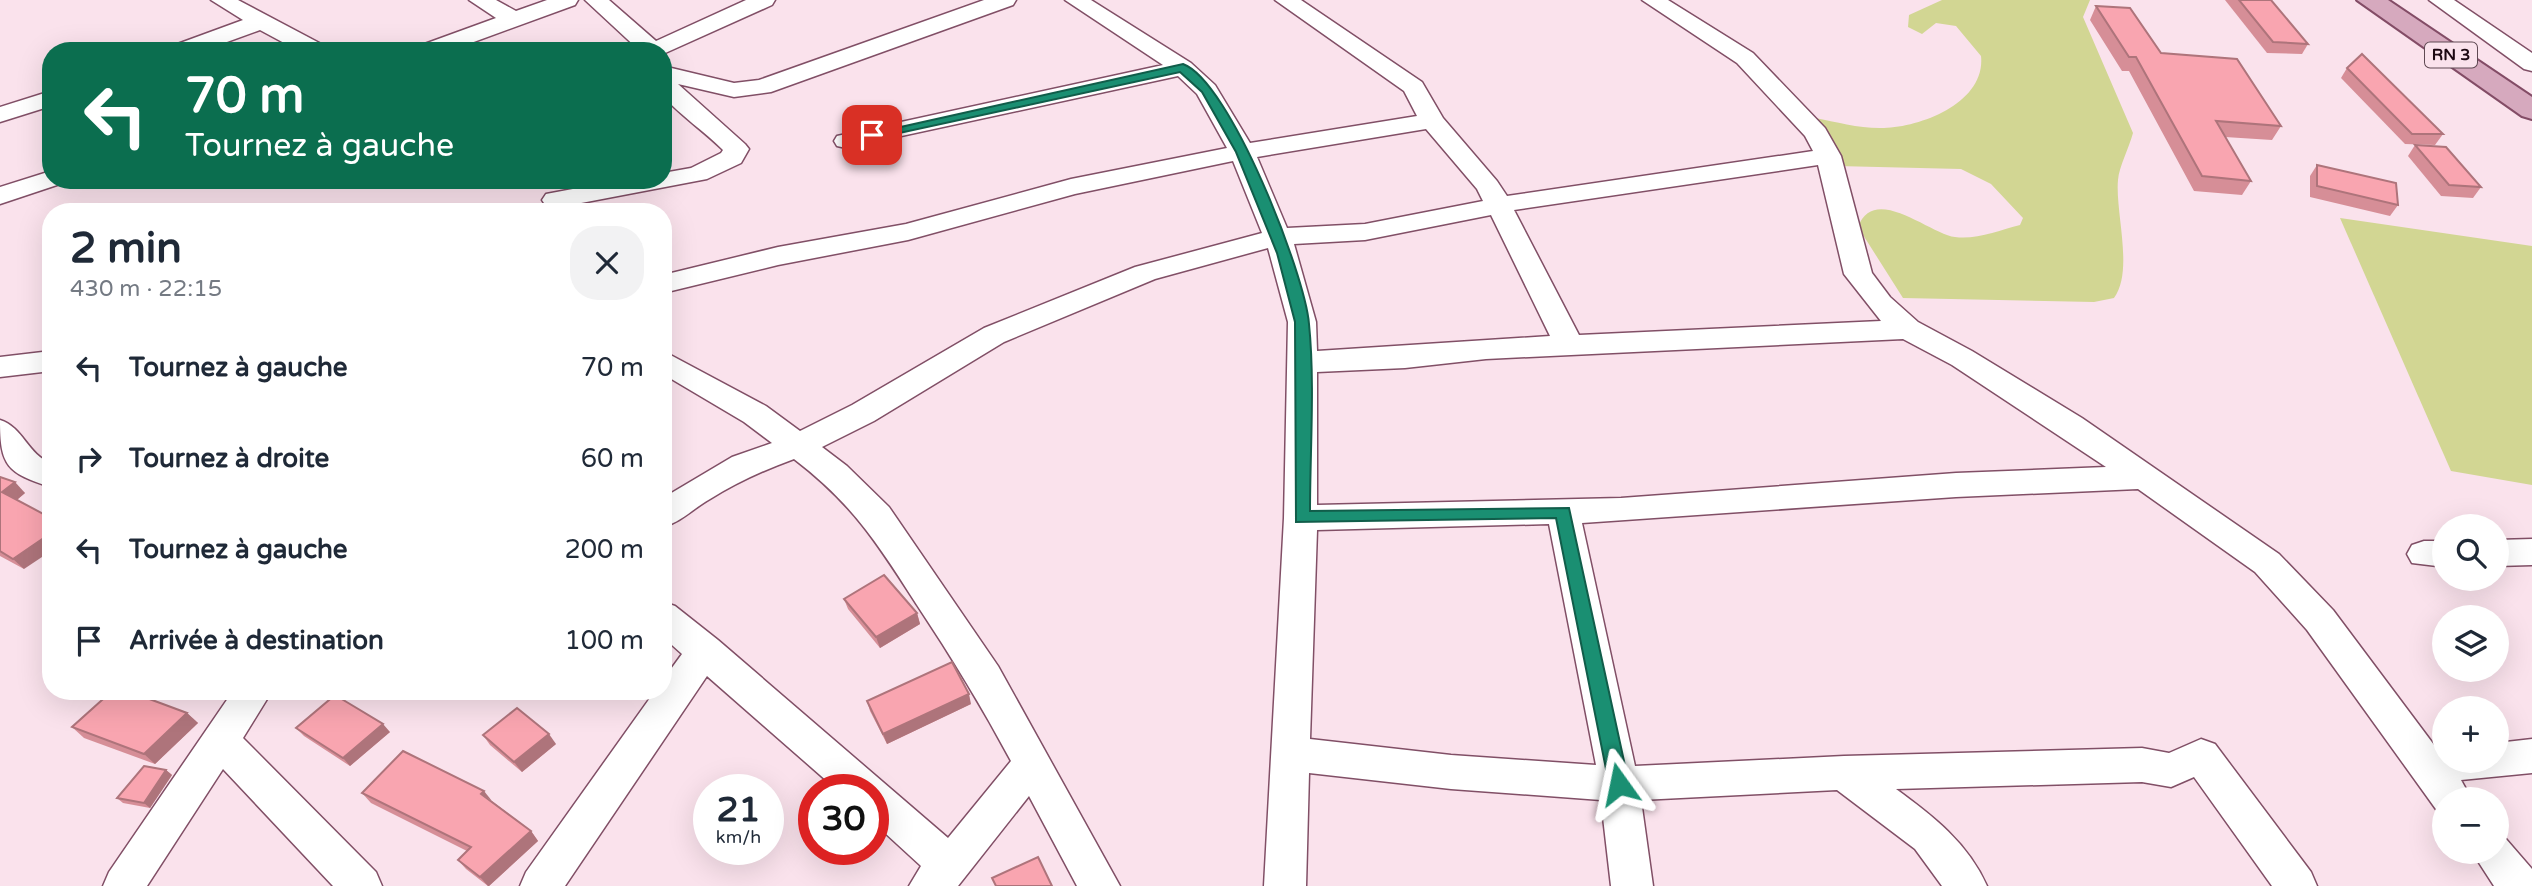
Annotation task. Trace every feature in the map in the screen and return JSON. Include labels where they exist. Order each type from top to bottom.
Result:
[{"type":"main road","name":"RN 3","points":[[2370,0],[2532,110]]},
{"type":"street","points":[[222,0],[299,42]]},
{"type":"street","points":[[480,0],[516,20]]},
{"type":"street","points":[[454,42],[567,0]]},
{"type":"street","points":[[596,0],[644,42]]},
{"type":"street","points":[[672,43],[764,0]]},
{"type":"street","points":[[672,77],[734,90],[763,87],[809,73],[1005,0]]},
{"type":"street","points":[[1076,0],[1183,68],[1206,90],[1242,152],[1277,237],[1302,322],[1301,518],[1285,886]]},
{"type":"street","points":[[1286,0],[1414,87],[1432,121],[1488,186],[1569,345]]},
{"type":"street","points":[[1653,0],[1745,58],[1816,133],[1828,156],[1858,274],[1881,304],[1908,328],[2060,419],[2267,563],[2320,620],[2443,787]]},
{"type":"street","points":[[2440,0],[2532,64]]},
{"type":"street","points":[[205,42],[260,22]]},
{"type":"street","points":[[846,141],[1183,68]]},
{"type":"street","points":[[712,125],[714,105],[720,97],[734,90]]},
{"type":"street","points":[[672,92],[687,108],[712,125],[736,149],[732,158],[720,166],[672,180]]},
{"type":"street","points":[[0,115],[42,101]]},
{"type":"street","points":[[672,282],[778,256],[908,232],[1072,187],[1242,152],[1432,121]]},
{"type":"street","points":[[672,509],[743,465],[797,446],[863,413],[994,335],[1145,273],[1277,237],[1366,232],[1527,200],[1618,189],[1828,156]]},
{"type":"street","points":[[0,196],[42,182]]},
{"type":"street","points":[[545,189],[557,203]]},
{"type":"street","points":[[572,203],[633,189]]},
{"type":"street","points":[[1303,362],[1908,328]]},
{"type":"street","points":[[0,368],[42,363]]},
{"type":"street","points":[[672,366],[755,414],[835,474],[877,516],[985,677],[1099,886]]},
{"type":"street","points":[[0,431],[30,468],[42,472]]},
{"type":"street","points":[[1301,518],[1563,512],[1943,486],[2147,477]]},
{"type":"street","points":[[1563,512],[1619,784],[1632,886]]},
{"type":"street","points":[[2509,553],[2532,552]]},
{"type":"street","points":[[672,623],[847,774]]},
{"type":"street","points":[[672,697],[705,650]]},
{"type":"street","points":[[124,886],[248,700]]},
{"type":"street","points":[[541,886],[670,700]]},
{"type":"street","points":[[220,741],[361,886]]},
{"type":"street","points":[[1291,754],[1451,772],[1619,784],[1844,772],[2142,765],[2171,770],[2201,756],[2296,886]]},
{"type":"street","points":[[2509,759],[2532,756]]},
{"type":"street","points":[[889,816],[940,876],[1031,763]]},
{"type":"street","points":[[1844,772],[1929,836],[1966,886]]},
{"type":"street","points":[[2502,864],[2520,886]]},
{"type":"green space","points":[[1942,0],[2090,0],[2083,17],[2133,133],[2118,180],[2123,273],[2114,298],[2094,302],[1903,298],[1858,227],[1866,215],[1876,210],[1889,210],[1944,234],[1963,238],[2020,225],[2023,218],[1991,184],[1961,169],[1837,166],[1815,118],[1867,127],[1899,127],[1933,117],[1963,99],[1980,72],[1981,56],[1956,26],[1936,23],[1922,34],[1908,27],[1909,15]]},
{"type":"green space","points":[[2340,218],[2532,246],[2532,485],[2451,471]]},
{"type":"building","points":[[2239,0],[2271,0],[2308,44],[2273,42]]},
{"type":"building","points":[[2096,6],[2130,8],[2161,53],[2237,59],[2281,126],[2216,121],[2251,181],[2202,176],[2136,57],[2129,57]]},
{"type":"building","points":[[2362,54],[2443,134],[2412,134],[2347,68]]},
{"type":"building","points":[[2415,145],[2446,147],[2481,187],[2449,185]]},
{"type":"building","points":[[2317,165],[2396,183],[2398,205],[2317,186]]},
{"type":"building","points":[[0,477],[15,482],[2,492],[42,513],[42,539],[13,559],[0,551]]},
{"type":"building","points":[[884,575],[917,613],[876,637],[844,599]]},
{"type":"building","points":[[952,662],[969,694],[883,734],[867,701]]},
{"type":"building","points":[[102,700],[152,700],[187,713],[144,754],[72,727]]},
{"type":"building","points":[[329,700],[343,700],[383,724],[343,758],[296,728]]},
{"type":"building","points":[[517,708],[549,734],[514,762],[483,735]]},
{"type":"building","points":[[403,751],[484,791],[481,794],[531,831],[480,877],[458,860],[471,847],[362,793]]},
{"type":"building","points":[[144,766],[166,770],[144,803],[117,798]]},
{"type":"building","points":[[1038,857],[1052,886],[996,886],[992,878]]},
{"type":"route","points":[[872,135],[1183,68],[1206,90],[1242,152],[1284,253],[1302,322],[1304,393],[1301,518],[1563,512],[1619,784]]}]
